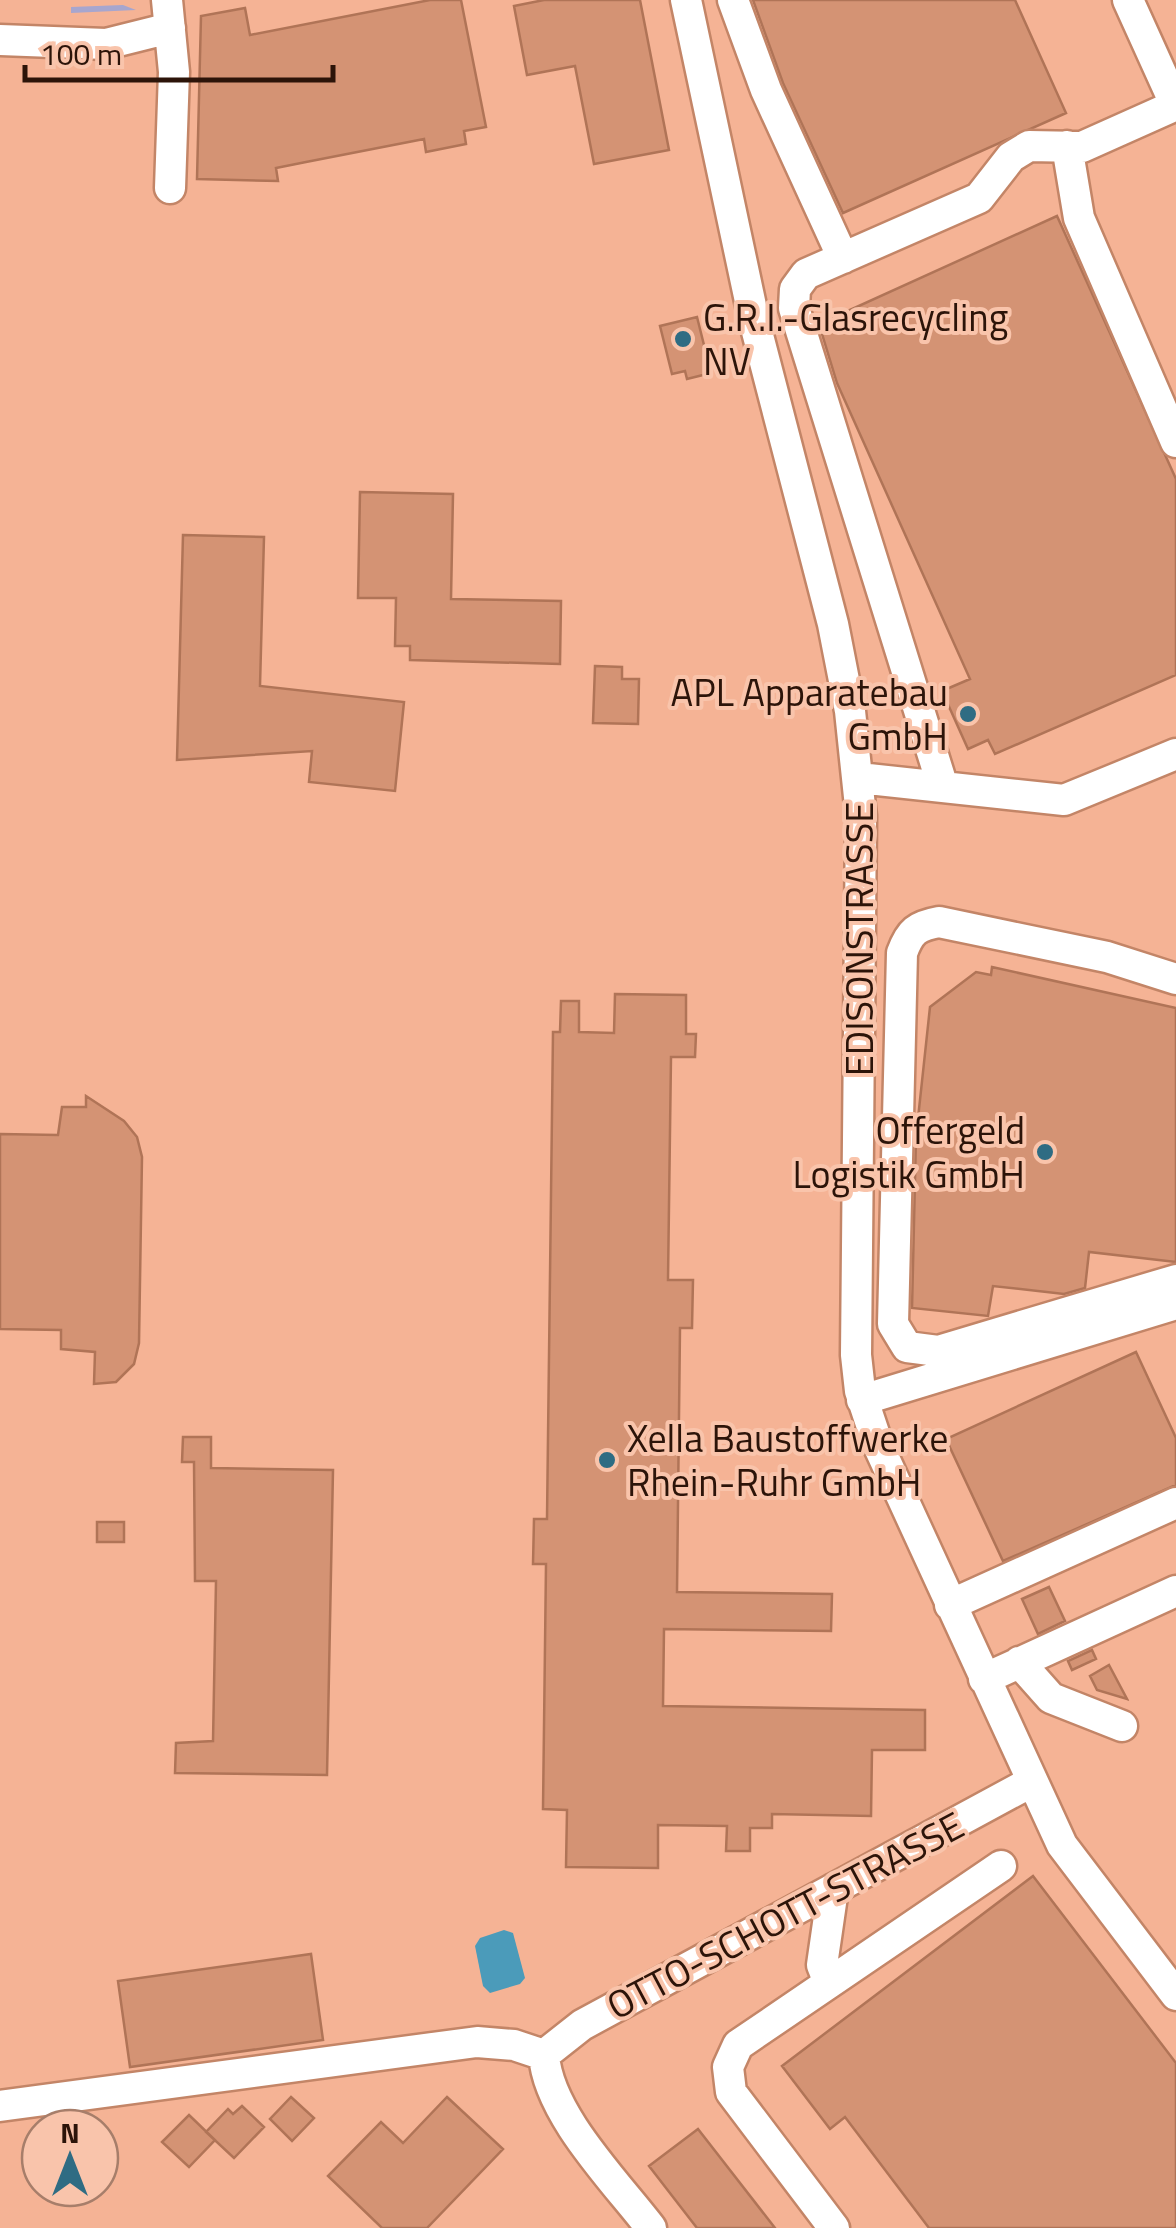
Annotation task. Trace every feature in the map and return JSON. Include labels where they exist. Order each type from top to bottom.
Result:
[{"type":"street","name":"EDISONSTRASSE","points":[[686,0],[754,320],[833,624],[858,778],[856,1355],[862,1400],[950,1606],[1062,1845],[1176,1995]]},
{"type":"street","points":[[733,0],[766,90],[843,258]]},
{"type":"street","points":[[942,784],[794,308],[795,289],[806,274],[979,198],[1011,157],[1029,146],[1082,147],[1176,106],[1128,0]]},
{"type":"street","points":[[0,40],[106,44],[169,14],[174,72],[170,188]]},
{"type":"street","points":[[1067,146],[1078,218],[1176,442]]},
{"type":"street","points":[[858,778],[1064,800],[1174,761]]},
{"type":"street","points":[[1176,979],[1108,957],[939,922],[918,926],[908,936],[902,953],[892,1324],[907,1347],[938,1351],[1176,1280]]},
{"type":"street","points":[[862,1400],[1176,1304]]},
{"type":"street","points":[[950,1606],[1176,1503]]},
{"type":"street","points":[[984,1678],[1176,1590]]},
{"type":"street","points":[[1019,1662],[1051,1698],[1122,1726]]},
{"type":"street","name":"OTTO-SCHOTT-STRASSE","points":[[544,2055],[582,2024],[1031,1782]]},
{"type":"street","points":[[834,2228],[731,2092],[728,2067],[738,2045],[1002,1866]]},
{"type":"street","points":[[829,1983],[822,1965],[832,1889]]},
{"type":"street","points":[[0,2106],[477,2042],[514,2045],[544,2055],[546,2078],[565,2114],[651,2228]]},
{"type":"shaded area","points":[[123,5],[136,10],[71,13],[71,7]]},
{"type":"shaded area","points":[[504,1930],[513,1933],[525,1978],[520,1984],[490,1993],[483,1986],[475,1946],[480,1938]]},
{"type":"building","points":[[430,0],[461,0],[486,127],[464,131],[466,144],[426,152],[424,139],[306,162],[276,168],[278,181],[197,179],[201,16],[245,8],[250,35]]},
{"type":"building","points":[[544,0],[640,0],[669,150],[594,164],[575,66],[527,75],[514,6]]},
{"type":"building","points":[[753,0],[1015,0],[1066,113],[843,213],[783,83]]},
{"type":"building","points":[[1057,216],[1176,479],[1176,675],[995,754],[988,740],[968,749],[942,691],[970,679],[837,383],[819,324]]},
{"type":"building","name":"G.R.I.-Glasrecycling NV","points":[[697,317],[711,373],[687,379],[685,371],[672,374],[660,326]]},
{"type":"building","points":[[360,492],[453,494],[451,599],[561,601],[560,664],[410,660],[410,646],[395,646],[396,598],[358,598]]},
{"type":"building","points":[[183,535],[264,537],[260,686],[404,702],[395,791],[309,782],[312,751],[177,760]]},
{"type":"building","points":[[595,666],[622,667],[622,679],[639,679],[638,724],[593,723]]},
{"type":"building","name":"Offergeld Logistik GmbH","points":[[992,967],[1176,1008],[1176,1262],[1089,1252],[1085,1288],[1064,1294],[993,1286],[988,1316],[912,1308],[916,1137],[930,1007],[976,972],[991,975]]},
{"type":"building","name":"Xella Baustoffwerke Rhein-Ruhr GmbH","points":[[615,994],[686,995],[686,1034],[696,1034],[695,1057],[671,1057],[668,1280],[693,1280],[692,1328],[680,1328],[677,1592],[832,1594],[831,1631],[664,1629],[663,1706],[925,1710],[925,1750],[872,1750],[871,1816],[772,1814],[772,1828],[750,1828],[750,1851],[726,1851],[727,1826],[658,1825],[658,1868],[566,1867],[567,1810],[543,1809],[546,1564],[533,1564],[534,1519],[547,1519],[553,1032],[560,1032],[561,1001],[579,1001],[579,1032],[614,1033]]},
{"type":"building","points":[[86,1096],[124,1121],[137,1137],[142,1157],[139,1343],[134,1364],[116,1382],[94,1384],[95,1352],[61,1349],[61,1330],[0,1329],[0,1134],[58,1135],[62,1107],[86,1107]]},
{"type":"building","points":[[1136,1352],[1176,1438],[1176,1485],[1003,1561],[946,1439]]},
{"type":"building","points":[[183,1437],[211,1437],[211,1468],[333,1470],[327,1775],[175,1773],[176,1743],[213,1741],[216,1581],[195,1581],[194,1462],[182,1462]]},
{"type":"building","points":[[97,1522],[124,1522],[124,1542],[97,1542]]},
{"type":"building","points":[[1049,1587],[1065,1621],[1038,1634],[1022,1599]]},
{"type":"building","points":[[1092,1650],[1096,1659],[1072,1670],[1068,1661]]},
{"type":"building","points":[[1109,1665],[1127,1699],[1097,1690],[1090,1676]]},
{"type":"building","points":[[1033,1876],[1176,2063],[1176,2228],[929,2228],[845,2117],[830,2129],[782,2066]]},
{"type":"building","points":[[311,1954],[323,2040],[130,2067],[118,1981]]},
{"type":"building","points":[[291,2097],[314,2118],[292,2141],[270,2119]]},
{"type":"building","points":[[447,2097],[503,2149],[427,2228],[382,2228],[328,2176],[381,2122],[403,2143]]},
{"type":"building","points":[[242,2106],[264,2127],[234,2158],[206,2132],[228,2109],[233,2114]]},
{"type":"building","points":[[189,2115],[215,2140],[189,2167],[162,2142]]},
{"type":"building","points":[[698,2129],[775,2228],[697,2228],[649,2166]]},
{"type":"place","name":"G.R.I.-Glasrecycling NV","points":[[683,339]]},
{"type":"place","name":"APL Apparatebau GmbH","points":[[968,714]]},
{"type":"place","name":"Offergeld Logistik GmbH","points":[[1045,1152]]},
{"type":"place","name":"Xella Baustoffwerke Rhein-Ruhr GmbH","points":[[607,1460]]}]
